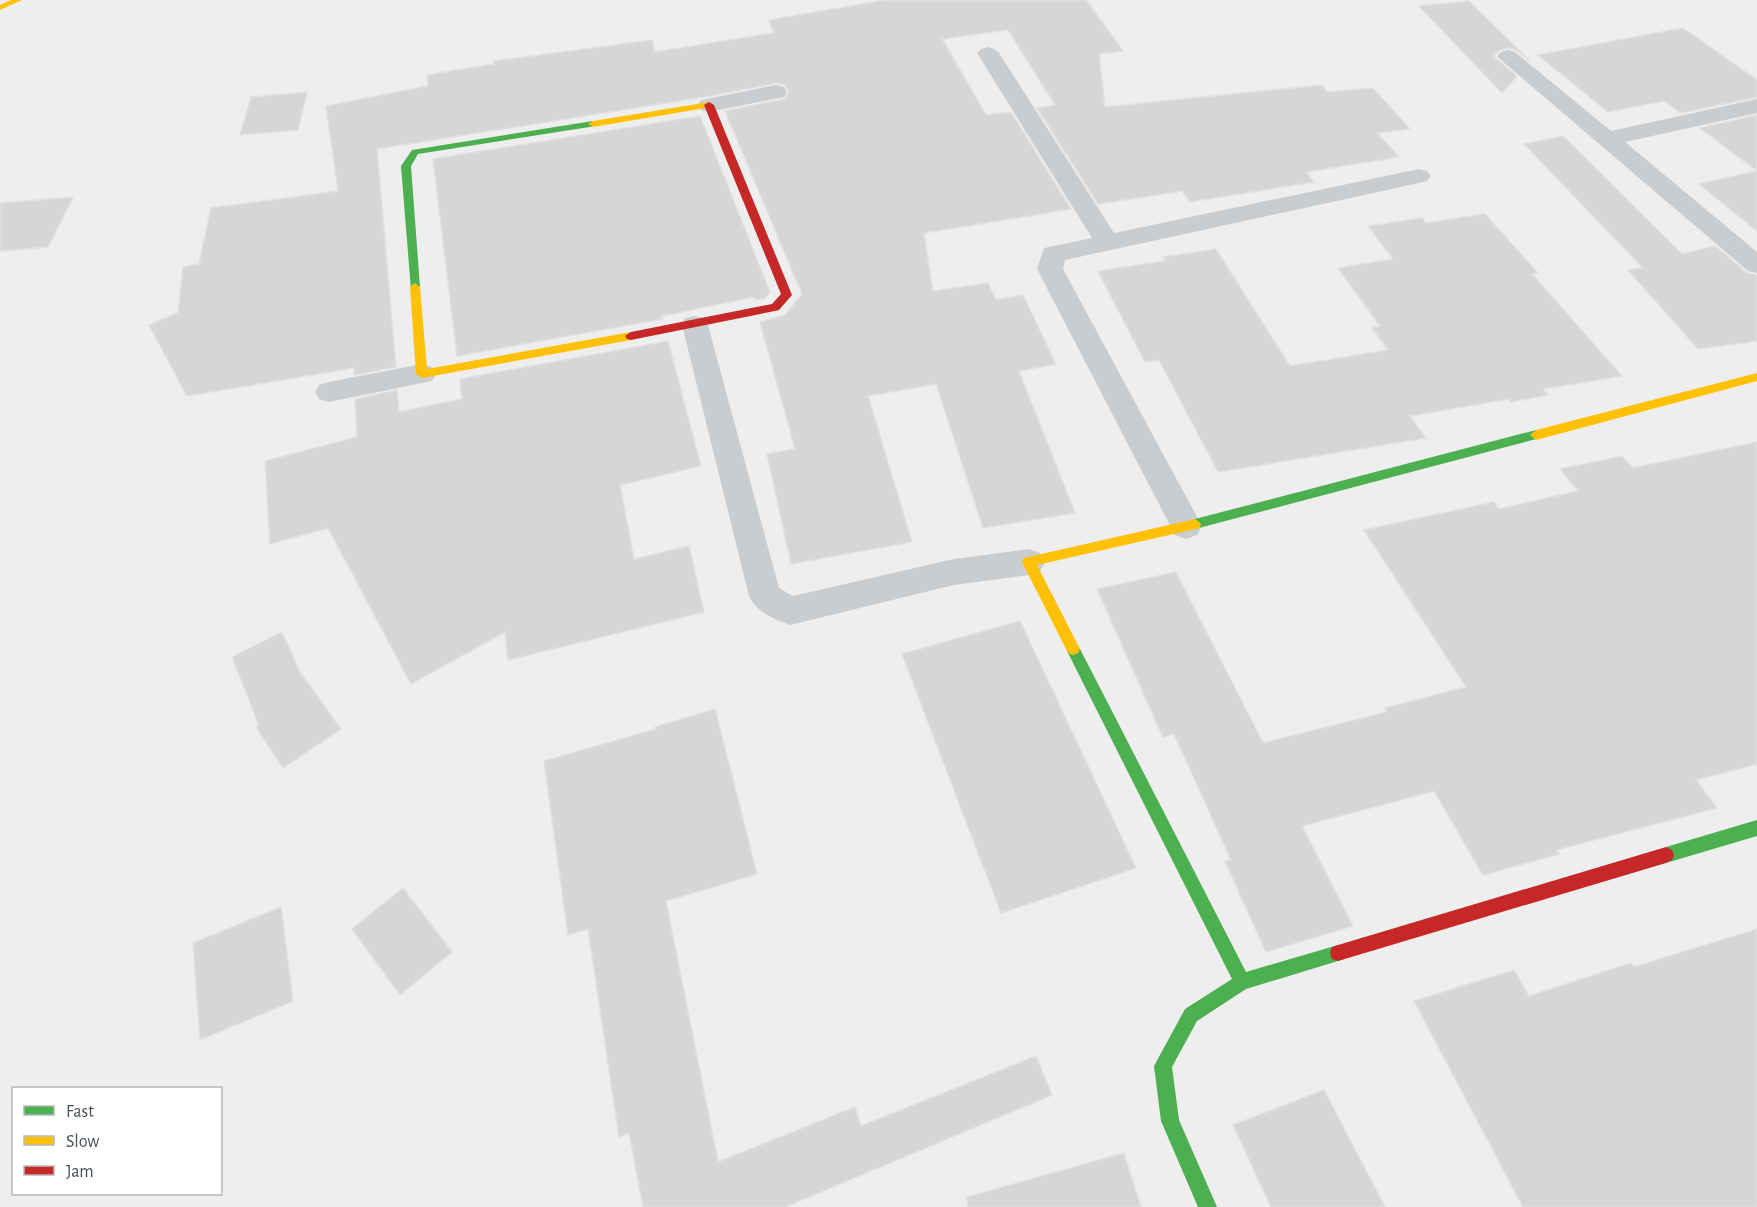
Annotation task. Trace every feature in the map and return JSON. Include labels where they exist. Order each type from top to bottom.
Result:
[{"type":"street","points":[[0,8],[18,0]]},
{"type":"street","points":[[988,53],[1107,242]]},
{"type":"street","points":[[1508,56],[1757,266]]},
{"type":"street","points":[[423,374],[406,166],[415,152],[709,105],[776,92]]},
{"type":"street","points":[[329,392],[695,325],[775,307],[787,295],[709,105]]},
{"type":"street","points":[[1607,139],[1757,106]]},
{"type":"street","points":[[1186,526],[1050,269],[1053,254],[1419,176]]},
{"type":"street","points":[[695,325],[765,596],[790,611],[954,572],[1029,562],[1186,526],[1757,377]]},
{"type":"street","points":[[1029,562],[1242,982]]},
{"type":"street","points":[[1208,1207],[1170,1121],[1163,1065],[1191,1014],[1242,982],[1757,828]]},
{"type":"building","points":[[886,0],[1086,0],[1123,51],[1099,54],[1105,107],[1322,85],[1327,92],[1373,88],[1410,129],[1377,133],[1399,157],[1306,172],[1314,182],[1190,202],[1182,191],[1098,204],[1037,108],[1055,105],[1008,30],[942,39],[986,115],[1011,112],[1071,209],[924,233],[933,291],[988,283],[996,300],[1023,295],[1056,364],[1019,371],[1075,513],[983,528],[936,384],[868,396],[912,542],[791,564],[767,454],[795,449],[760,322],[785,315],[802,294],[725,111],[784,99],[789,91],[785,85],[777,83],[710,96],[377,149],[396,367],[354,375],[354,368],[187,396],[149,325],[178,313],[183,267],[199,264],[211,208],[338,191],[326,106],[428,86],[427,75],[494,64],[494,61],[652,40],[655,52],[774,33],[768,20]]},
{"type":"building","points":[[1469,1],[1530,61],[1516,50],[1509,48],[1495,54],[1495,58],[1517,76],[1502,93],[1419,6]]},
{"type":"building","points":[[1683,28],[1757,80],[1757,97],[1681,113],[1664,101],[1608,112],[1538,55]]},
{"type":"building","points":[[307,92],[298,130],[240,135],[251,97]]},
{"type":"building","points":[[1757,115],[1757,171],[1700,128]]},
{"type":"building","points":[[700,116],[770,292],[765,298],[755,300],[754,297],[662,316],[663,319],[457,356],[433,159]]},
{"type":"building","points":[[1563,136],[1682,254],[1715,246],[1747,273],[1757,275],[1757,341],[1698,349],[1628,270],[1643,268],[1524,144]]},
{"type":"building","points":[[1757,171],[1757,231],[1699,184]]},
{"type":"building","points":[[73,197],[48,247],[0,251],[0,203]]},
{"type":"building","points":[[1485,214],[1538,273],[1532,274],[1622,376],[1543,389],[1548,395],[1511,402],[1509,399],[1410,416],[1426,438],[1218,472],[1159,360],[1145,362],[1098,271],[1165,261],[1163,257],[1216,249],[1290,366],[1388,350],[1372,328],[1380,326],[1338,268],[1393,259],[1368,226],[1422,218],[1426,223]]},
{"type":"building","points":[[668,341],[701,466],[620,485],[634,559],[689,546],[704,612],[508,660],[505,632],[411,684],[328,528],[270,544],[265,461],[357,437],[355,399],[397,390],[399,412],[462,399],[460,379]]},
{"type":"building","points":[[1757,442],[1757,764],[1696,780],[1717,808],[1556,850],[1559,854],[1483,875],[1434,791],[1302,826],[1353,926],[1266,952],[1225,861],[1231,860],[1174,734],[1163,737],[1097,589],[1176,572],[1263,743],[1387,712],[1385,708],[1466,687],[1364,530],[1494,502],[1499,509],[1578,491],[1560,469],[1622,456],[1633,468]]},
{"type":"building","points":[[1020,621],[1136,868],[1001,913],[902,654]]},
{"type":"building","points":[[282,632],[300,672],[341,729],[283,768],[256,727],[259,725],[232,657]]},
{"type":"building","points":[[715,709],[757,874],[666,901],[718,1162],[855,1107],[861,1126],[1036,1056],[1052,1095],[785,1207],[643,1207],[629,1133],[619,1137],[588,929],[568,935],[544,761],[656,729],[655,727]]},
{"type":"building","points":[[403,888],[452,952],[400,995],[352,929]]},
{"type":"building","points":[[281,907],[293,1001],[200,1040],[193,943]]},
{"type":"building","points":[[1757,929],[1757,1207],[1523,1207],[1414,1001],[1514,970],[1529,996],[1631,963],[1634,967]]},
{"type":"building","points":[[1324,1090],[1385,1207],[1271,1207],[1233,1125]]},
{"type":"building","points":[[1124,1153],[1141,1207],[968,1207],[967,1197]]},
{"type":"traffic: fast","points":[[415,287],[406,166],[415,152],[593,124]]},
{"type":"traffic: fast","points":[[1195,524],[1536,435]]},
{"type":"traffic: fast","points":[[1073,649],[1242,982]]},
{"type":"traffic: fast","points":[[1666,855],[1757,828]]},
{"type":"traffic: fast","points":[[1208,1207],[1170,1121],[1163,1066],[1191,1015],[1242,982],[1338,953]]},
{"type":"traffic: slow","points":[[0,8],[18,0]]},
{"type":"traffic: slow","points":[[593,124],[709,105]]},
{"type":"traffic: slow","points":[[415,287],[422,374],[631,336]]},
{"type":"traffic: slow","points":[[1536,435],[1757,377]]},
{"type":"traffic: slow","points":[[1073,649],[1029,562],[1195,524]]},
{"type":"traffic: jam","points":[[631,336],[775,307],[787,295],[709,105]]},
{"type":"traffic: jam","points":[[1338,953],[1666,855]]}]
